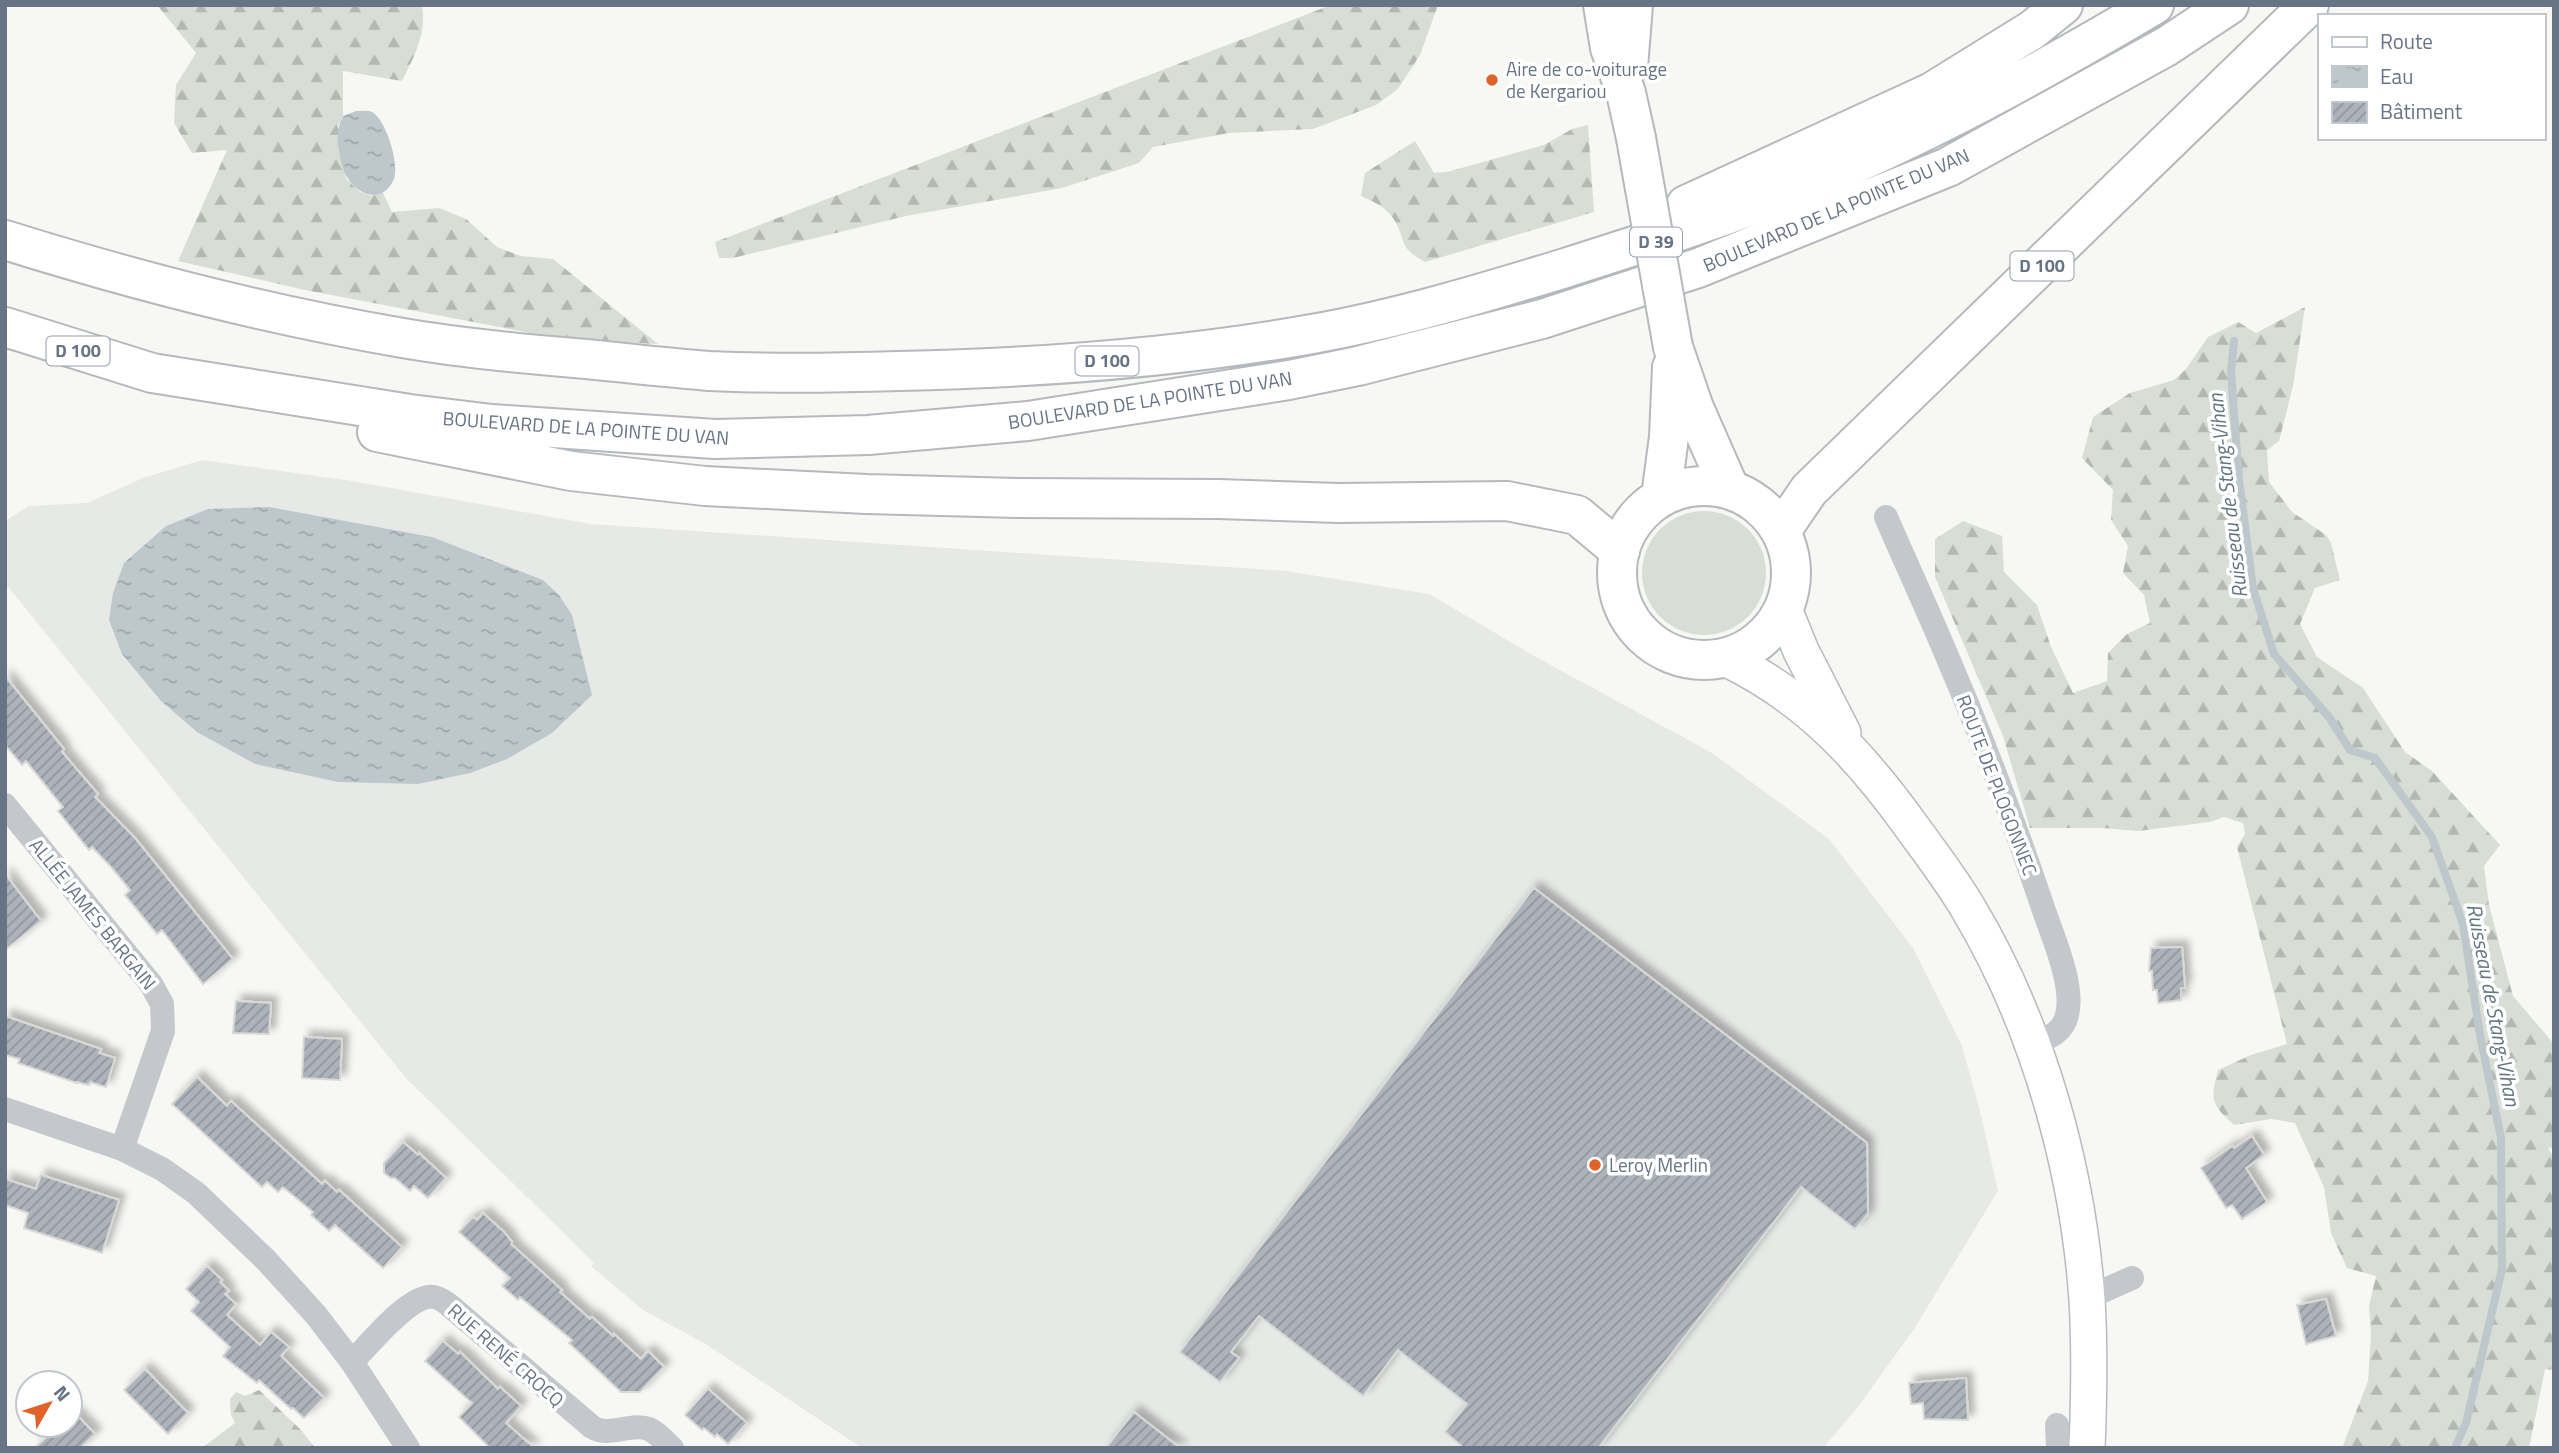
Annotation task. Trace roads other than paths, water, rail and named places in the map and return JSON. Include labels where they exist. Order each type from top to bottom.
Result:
[{"type":"main road","name":"D 39","points":[[1603,5],[1611,48],[1626,93],[1636,138],[1672,347],[1694,408],[1730,490]]},
{"type":"main road","name":"D 39","points":[[1626,93],[1633,5]]},
{"type":"main road","name":"D 100","points":[[1522,281],[1932,92],[2032,30],[2063,5]]},
{"type":"main road","name":"BOULEVARD DE LA POINTE DU VAN","points":[[5,240],[186,292],[295,318],[501,352],[723,371],[976,370],[1062,366],[1311,334],[1391,317],[1522,281],[1672,235],[1862,160],[2002,92],[2154,5]]},
{"type":"main road","name":"BOULEVARD DE LA POINTE DU VAN","points":[[5,327],[152,373],[410,414],[492,424],[715,439],[867,435],[1028,421],[1289,380],[1358,366],[1542,319],[1698,268],[1948,167],[2167,46],[2229,5]]},
{"type":"main road","name":"D 100","points":[[1781,531],[1809,490],[2309,5]]},
{"type":"main road","name":"D 39","points":[[1661,497],[1669,437],[1672,347]]},
{"type":"main road","points":[[152,373],[302,410],[387,435],[571,471],[648,481],[880,495],[1339,503],[1507,501],[1577,515],[1620,551]]},
{"type":"main road","points":[[1707,486],[1730,490],[1751,499],[1769,514],[1781,531],[1790,558],[1791,584],[1784,609],[1769,631],[1749,648],[1725,658],[1700,660],[1678,656],[1657,647],[1640,632],[1627,613],[1619,593],[1617,572],[1620,551],[1629,529],[1643,511],[1661,497],[1683,488],[1707,486]]},
{"type":"main road","points":[[1784,609],[1801,651],[1851,749]]},
{"type":"main road","points":[[1725,658],[1756,673],[1788,694],[1851,749],[1895,804],[1969,909],[1997,961],[2032,1045],[2050,1097],[2068,1173],[2082,1251],[2087,1298],[2087,1448]]},
{"type":"street","name":"ROUTE DE PLOGONNEC","points":[[1886,517],[1945,649],[2014,820],[2058,952],[2067,987],[2068,1014],[2056,1034],[2032,1045]]},
{"type":"street","name":"ALLÉE JAMES BARGAIN","points":[[5,805],[151,984],[162,1004],[163,1031],[122,1149]]},
{"type":"street","points":[[5,1109],[122,1149],[176,1178],[215,1210],[301,1297],[352,1362],[408,1448]]},
{"type":"street","points":[[2087,1298],[2132,1278]]},
{"type":"street","name":"RUE RENÉ CROCQ","points":[[352,1362],[416,1300],[434,1296],[449,1305],[592,1427],[604,1432],[644,1428],[652,1431],[671,1448]]},
{"type":"water","points":[[356,111],[370,111],[377,116],[391,144],[395,174],[387,189],[380,194],[373,195],[358,189],[346,176],[343,168],[338,148],[338,129],[343,116]]},
{"type":"water","points":[[269,507],[432,537],[543,580],[559,595],[572,615],[592,695],[552,733],[507,759],[470,773],[418,784],[338,782],[255,764],[197,732],[161,701],[122,654],[109,620],[113,593],[124,563],[166,526],[208,509]]},
{"type":"waterway","name":"Ruisseau de Stang-Vihan","points":[[2234,341],[2231,372],[2239,480],[2253,588],[2274,654],[2329,717],[2350,750],[2375,758],[2432,837],[2463,924],[2480,1035],[2501,1138],[2502,1269],[2466,1423],[2455,1448]]},
{"type":"place","name":"Aire de co-voiturage de Kergariou","points":[[1492,80]]},
{"type":"place","name":"Leroy Merlin","points":[[1595,1165]]}]
